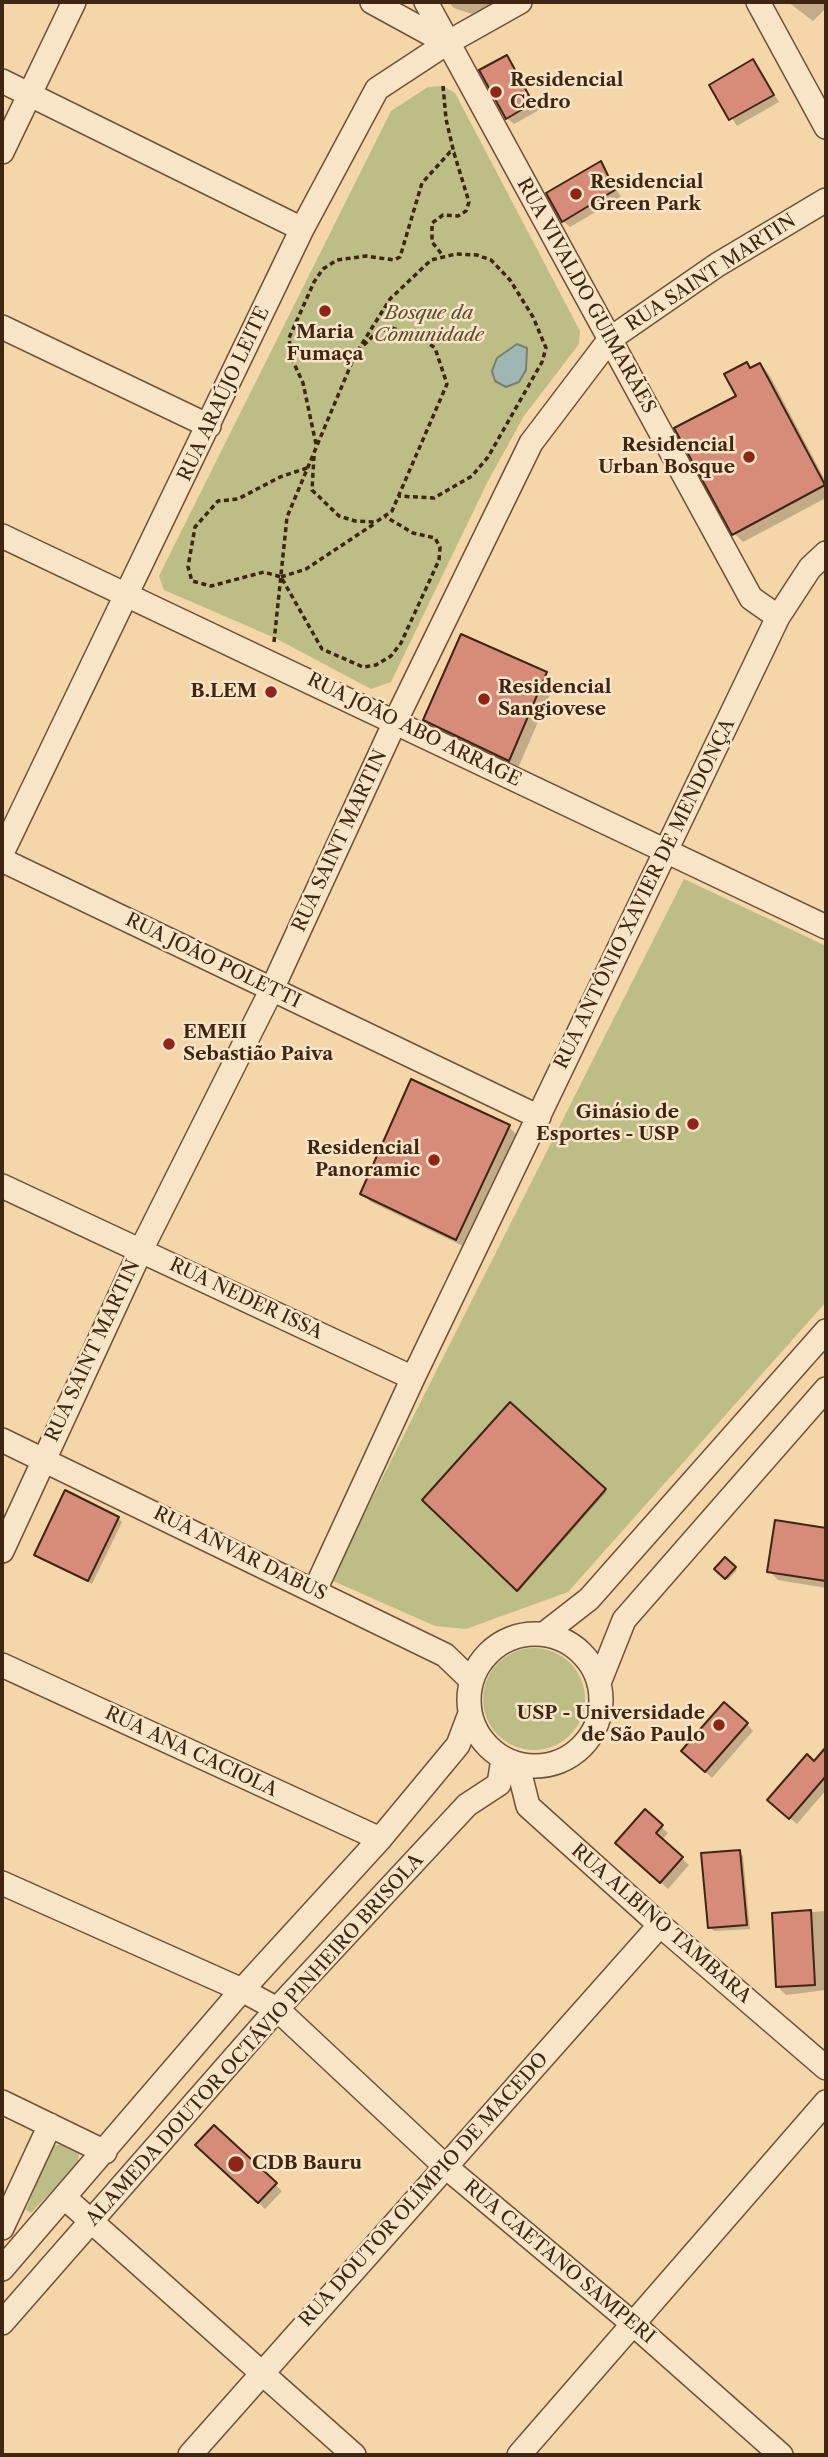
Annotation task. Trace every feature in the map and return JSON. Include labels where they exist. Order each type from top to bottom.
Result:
[{"type":"street","points":[[2,152],[74,2]]},
{"type":"street","points":[[372,2],[447,43]]},
{"type":"street","name":"RUA VIVALDO GUIMARÃES","points":[[426,2],[751,598],[778,617]]},
{"type":"street","name":"RUA ARAÚJO LEITE","points":[[2,853],[302,229],[377,89],[447,43],[520,2]]},
{"type":"street","points":[[758,2],[826,127]]},
{"type":"street","points":[[2,81],[302,229]]},
{"type":"street","name":"RUA SAINT MARTIN","points":[[2,1551],[42,1459],[141,1250],[272,989],[395,722],[531,443],[610,339],[717,265],[826,200]]},
{"type":"street","points":[[2,327],[209,426]]},
{"type":"street","name":"RUA JOÃO ABO ARRAGE","points":[[2,536],[826,927]]},
{"type":"street","name":"RUA ANTÔNIO XAVIER DE MENDONÇA","points":[[315,1590],[413,1378],[778,617],[810,568],[826,553]]},
{"type":"street","name":"RUA JOÃO POLETTI","points":[[2,860],[539,1117]]},
{"type":"street","name":"RUA NEDER ISSA","points":[[2,1186],[413,1378]]},
{"type":"street","points":[[544,1634],[589,1599],[826,1331]]},
{"type":"street","points":[[599,1683],[624,1620],[826,1390]]},
{"type":"street","name":"RUA ANVAR DABUS","points":[[2,1440],[445,1655],[471,1680]]},
{"type":"street","points":[[469,1716],[476,1733],[488,1748],[511,1763],[541,1767],[564,1761],[582,1748],[595,1729],[601,1706],[599,1683],[590,1664],[576,1648],[544,1634],[523,1634],[496,1645],[477,1667],[471,1680]]},
{"type":"street","name":"RUA ANA CACIOLA","points":[[2,1665],[380,1839]]},
{"type":"street","name":"ALAMEDA DOUTOR OCTÁVIO PINHEIRO BRISOLA","points":[[2,2269],[242,1990],[380,1839],[457,1745],[469,1716],[471,1680]]},
{"type":"street","name":"ALAMEDA DOUTOR OCTÁVIO PINHEIRO BRISOLA","points":[[2,2323],[277,2009],[467,1805],[499,1784],[511,1763]]},
{"type":"street","name":"RUA ALBINO TAMBARA","points":[[511,1763],[528,1806],[660,1926],[826,2068]]},
{"type":"street","name":"RUA CAETANO SAMPERI","points":[[2,1883],[242,1990],[277,2009],[446,2167],[632,2323],[781,2455]]},
{"type":"street","name":"RUA DOUTOR OLÍMPIO DE MACEDO","points":[[190,2455],[660,1926]]},
{"type":"street","points":[[2,2102],[105,2152]]},
{"type":"street","points":[[519,2455],[826,2102]]},
{"type":"street","points":[[2,2228],[50,2125]]},
{"type":"street","points":[[65,2197],[354,2455]]},
{"type":"path","points":[[443,86],[446,119],[470,202],[466,211],[458,216],[443,215],[432,223],[432,242],[444,257]]},
{"type":"path","points":[[316,446],[303,383],[292,359],[289,338],[314,282],[323,269],[337,260],[366,256],[394,260],[400,257],[422,183],[445,155],[454,153]]},
{"type":"path","points":[[376,522],[355,521],[339,516],[312,490],[316,446],[355,355],[404,283],[430,260],[456,254],[491,260],[510,281],[533,317],[546,348],[542,362],[488,457],[472,476],[434,498],[397,496]]},
{"type":"path","points":[[308,468],[280,477],[238,499],[218,502],[195,527],[188,567],[192,581],[211,586],[264,572],[281,577],[306,569],[386,517],[447,384],[435,348],[420,337],[392,328],[377,332],[355,355]]},
{"type":"path","points":[[269,661],[280,605],[287,517],[314,455]]},
{"type":"path","points":[[281,577],[322,649],[363,667],[376,665],[391,656],[401,643],[439,560],[440,547],[435,538],[413,533],[386,517]]},
{"type":"green space","name":"Bosque da Comunidade","points":[[443,86],[455,93],[580,331],[579,344],[524,416],[488,481],[391,682],[371,689],[275,638],[164,590],[159,576],[391,111],[428,87]]},
{"type":"green space","name":"Ginásio de Esportes - USP","points":[[684,879],[826,946],[826,1302],[568,1592],[466,1629],[435,1626],[331,1580]]},
{"type":"green space","points":[[534,1648],[554,1652],[570,1663],[581,1679],[585,1699],[581,1719],[570,1735],[554,1746],[534,1750],[514,1746],[498,1735],[487,1719],[483,1699],[487,1679],[498,1663],[514,1652]]},
{"type":"green space","points":[[65,2144],[79,2151],[78,2163],[31,2213],[26,2210],[51,2146]]},
{"type":"water","points":[[517,344],[527,348],[526,370],[519,382],[506,387],[495,381],[492,371],[497,358]]},
{"type":"building","points":[[507,55],[533,103],[506,119],[479,70]]},
{"type":"building","points":[[753,59],[774,95],[729,120],[709,85]]},
{"type":"building","name":"Residencial Green Park","points":[[601,161],[615,190],[562,222],[546,193]]},
{"type":"building","name":"Residencial Urban Bosque","points":[[747,362],[750,368],[760,363],[825,485],[732,535],[674,428],[736,396],[724,374]]},
{"type":"building","name":"Residencial Sangiovese","points":[[461,634],[547,672],[509,761],[423,720]]},
{"type":"building","name":"Residencial Panoramic","points":[[411,1079],[510,1125],[456,1240],[360,1194]]},
{"type":"building","points":[[510,1402],[606,1489],[517,1591],[422,1500]]},
{"type":"building","points":[[65,1490],[119,1517],[88,1581],[34,1555]]},
{"type":"building","points":[[775,1520],[826,1528],[826,1581],[767,1572]]},
{"type":"building","points":[[725,1557],[736,1567],[725,1579],[714,1569]]},
{"type":"building","points":[[724,1702],[748,1723],[705,1772],[681,1751]]},
{"type":"building","points":[[826,1747],[826,1776],[789,1819],[767,1800],[807,1754],[814,1761]]},
{"type":"building","points":[[645,1809],[663,1825],[656,1833],[683,1857],[660,1883],[615,1843]]},
{"type":"building","points":[[740,1850],[747,1925],[708,1928],[701,1853]]},
{"type":"building","points":[[811,1910],[815,1985],[776,1987],[772,1913]]},
{"type":"building","name":"CDB Bauru","points":[[214,2125],[277,2183],[258,2203],[195,2145]]},
{"type":"place","name":"Residencial Cedro","points":[[496,92]]},
{"type":"place","name":"Residencial Green Park","points":[[576,194]]},
{"type":"place","name":"Maria Fumaça","points":[[325,311]]},
{"type":"place","name":"Residencial Urban Bosque","points":[[749,457]]},
{"type":"place","name":"B.LEM","points":[[271,692]]},
{"type":"place","name":"Residencial Sangiovese","points":[[484,699]]},
{"type":"place","name":"EMEII Sebastião Paiva","points":[[169,1044]]},
{"type":"place","name":"Ginásio de Esportes - USP","points":[[693,1124]]},
{"type":"place","name":"Residencial Panoramic","points":[[434,1160]]},
{"type":"place","name":"USP - Universidade de São Paulo","points":[[719,1725]]},
{"type":"place","name":"CDB Bauru","points":[[236,2164]]}]
